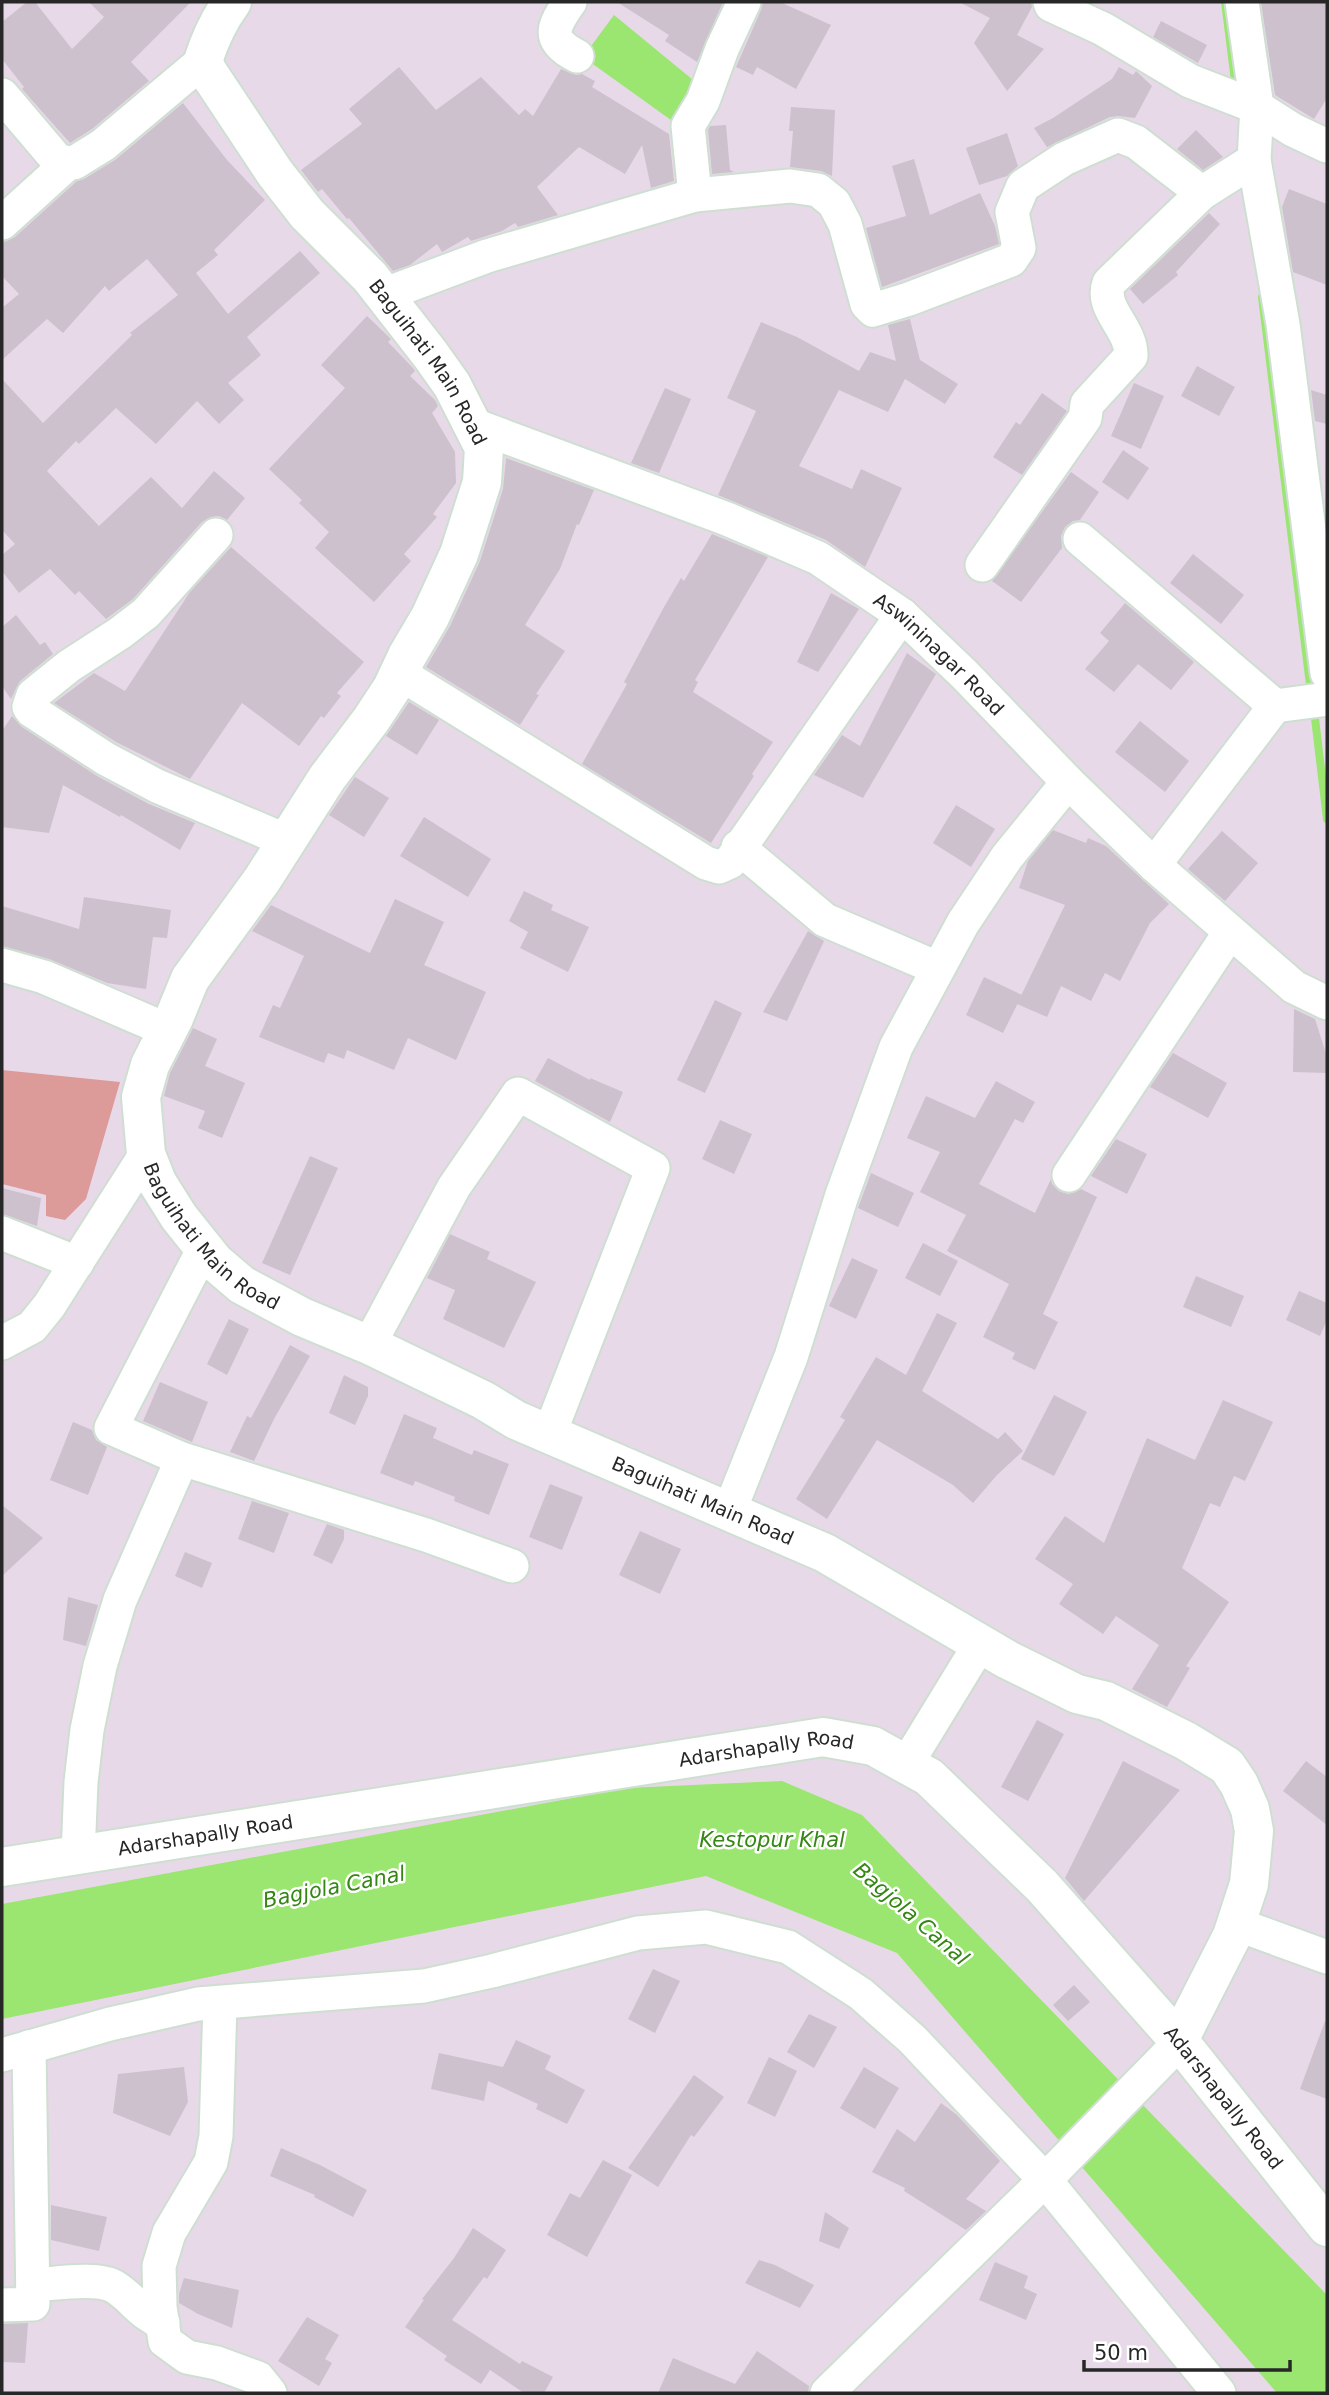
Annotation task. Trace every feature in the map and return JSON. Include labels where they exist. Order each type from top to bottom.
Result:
[{"type":"street","points":[[2,95],[58,161],[74,163],[103,145],[203,61],[220,18],[232,2]]},
{"type":"street","points":[[570,2],[554,29],[555,39],[562,48],[576,56]]},
{"type":"street","points":[[695,195],[688,126],[703,101],[722,49],[744,2]]},
{"type":"street","points":[[1050,2],[1051,5],[1103,29],[1190,81],[1252,105],[1293,130],[1327,146]]},
{"type":"street","points":[[1154,865],[1311,696],[1283,324],[1254,160],[1252,105],[1242,2]]},
{"type":"street","name":"Baguihati Main Road","points":[[203,61],[275,173],[307,214],[370,277],[430,354],[452,385],[484,448],[482,482],[459,554],[430,617],[372,720],[327,778],[262,880],[190,979],[150,1065],[141,1097],[146,1154],[157,1182],[179,1217],[215,1262],[242,1285],[302,1317],[369,1345],[482,1400],[516,1420],[825,1553],[980,1644],[1077,1694],[1106,1701],[1135,1715],[1227,1766],[1250,1809],[1254,1832],[1249,1884],[1232,1936],[1180,2042]]},
{"type":"street","points":[[383,295],[487,256],[695,195],[790,186],[818,190],[834,203],[845,224],[867,304],[873,310],[1011,260],[1019,248],[1012,212],[1023,186],[1064,159],[1106,139],[1118,135],[1136,142],[1202,193]]},
{"type":"street","points":[[982,565],[1085,418],[1087,404],[1131,356],[1131,346],[1106,298],[1109,283],[1202,193],[1254,160]]},
{"type":"street","points":[[2,223],[67,164]]},
{"type":"street","name":"Aswininagar Road","points":[[471,424],[727,519],[818,558],[901,615],[964,674],[1068,782],[1154,865],[1294,987],[1327,1003]]},
{"type":"street","points":[[216,535],[146,613],[69,666],[33,695],[29,707],[106,759],[156,786],[287,841]]},
{"type":"street","points":[[1080,539],[1311,696]]},
{"type":"street","points":[[399,673],[706,863],[719,867],[730,862],[901,615]]},
{"type":"street","points":[[729,1512],[791,1357],[842,1195],[896,1047],[963,923],[1007,857],[1068,782]]},
{"type":"street","points":[[738,847],[825,920],[937,968]]},
{"type":"street","points":[[1069,1175],[1230,932]]},
{"type":"street","points":[[2,965],[44,977],[167,1030]]},
{"type":"street","points":[[369,1345],[454,1187],[518,1094],[653,1168],[549,1434]]},
{"type":"street","points":[[2,1343],[32,1327],[49,1306],[146,1154]]},
{"type":"street","points":[[2,1233],[77,1263]]},
{"type":"street","points":[[204,1248],[111,1428],[182,1458],[426,1535],[512,1566]]},
{"type":"street","points":[[78,1855],[81,1782],[87,1730],[100,1666],[120,1600],[182,1458]]},
{"type":"street","points":[[906,1765],[980,1644]]},
{"type":"street","name":"Adarshapally Road","points":[[2,1867],[823,1737],[873,1746],[929,1777],[1042,1886],[1180,2042],[1327,2227]]},
{"type":"street","points":[[1236,1924],[1327,1957]]},
{"type":"street","points":[[2,2305],[33,2304],[15,2051],[110,2024],[198,2004],[424,1986],[638,1933],[706,1927],[788,1947],[861,1994],[912,2039],[1045,2180],[1219,2393]]},
{"type":"street","points":[[220,2003],[216,2136],[211,2162],[169,2233],[159,2266],[165,2341],[187,2357],[217,2362],[258,2378],[270,2393]]},
{"type":"street","points":[[827,2393],[1045,2180],[1180,2042]]},
{"type":"street","points":[[33,2286],[90,2281],[113,2285],[146,2315],[163,2323]]},
{"type":"shaded area","points":[[2,1070],[120,1082],[86,1199],[65,1220],[46,1216],[46,1195],[2,1184]]},
{"type":"water","points":[[614,15],[704,89],[678,125],[583,57]]},
{"type":"water","name":"Kestopur Khal","points":[[782,1781],[862,1815],[1326,2294],[1327,2393],[1277,2393],[897,1953],[706,1876],[2,2019],[2,1904],[626,1788]]},
{"type":"building","points":[[27,2],[35,2],[72,49],[104,17],[89,2],[191,2],[131,62],[149,81],[92,129],[70,143],[22,89],[24,87],[2,59],[2,22]]},
{"type":"building","points":[[617,2],[723,2],[697,62],[665,41],[669,35]]},
{"type":"building","points":[[763,2],[780,2],[831,25],[796,89],[757,67],[753,75],[736,67]]},
{"type":"building","points":[[959,2],[1031,2],[1032,7],[1017,35],[1044,49],[1007,91],[974,43],[990,18]]},
{"type":"building","points":[[1261,2],[1327,2],[1327,98],[1314,119],[1275,95]]},
{"type":"building","points":[[1161,21],[1207,45],[1198,63],[1153,37]]},
{"type":"building","points":[[399,67],[436,110],[481,77],[519,115],[525,109],[533,116],[561,69],[576,75],[582,74],[595,81],[592,87],[669,134],[674,181],[651,188],[642,145],[625,174],[579,147],[537,187],[558,215],[518,227],[515,223],[502,231],[471,241],[468,237],[442,252],[437,244],[410,265],[393,271],[349,218],[347,219],[322,189],[318,192],[301,170],[362,124],[349,109]]},
{"type":"building","points":[[1119,67],[1133,75],[1136,71],[1152,86],[1135,118],[1110,117],[1047,147],[1034,128],[1112,79]]},
{"type":"building","points":[[183,103],[227,160],[265,200],[214,250],[218,255],[196,273],[228,314],[300,251],[320,273],[247,337],[261,355],[228,383],[244,400],[219,424],[197,401],[156,444],[116,408],[79,444],[76,441],[47,471],[99,526],[151,477],[182,508],[214,471],[245,498],[227,520],[219,516],[202,522],[133,599],[106,619],[79,591],[75,595],[50,569],[19,593],[2,571],[2,555],[15,544],[2,530],[2,379],[43,423],[132,335],[130,333],[178,295],[147,259],[109,291],[105,286],[63,333],[47,319],[2,360],[2,308],[19,294],[2,276],[2,243],[15,237],[77,181],[115,160]]},
{"type":"building","points":[[791,107],[835,110],[832,176],[821,171],[790,167],[793,131],[789,131]]},
{"type":"building","points":[[726,125],[730,170],[734,172],[712,174],[708,130],[710,126]]},
{"type":"building","points":[[1196,130],[1223,157],[1203,170],[1177,149]]},
{"type":"building","points":[[1007,133],[1018,166],[1007,176],[979,185],[966,148]]},
{"type":"building","points":[[914,159],[930,215],[980,193],[995,226],[999,244],[882,287],[866,228],[906,216],[892,166]]},
{"type":"building","points":[[1289,189],[1327,204],[1327,285],[1293,272],[1282,207]]},
{"type":"building","points":[[1209,213],[1220,224],[1176,272],[1178,275],[1143,304],[1130,289]]},
{"type":"building","points":[[367,316],[391,339],[388,342],[415,371],[410,376],[435,400],[438,406],[432,413],[455,452],[456,483],[433,514],[437,517],[404,554],[411,561],[374,602],[315,548],[329,532],[299,503],[302,500],[269,469],[345,388],[321,365]]},
{"type":"building","points":[[910,319],[920,360],[958,384],[945,404],[905,379],[888,412],[839,390],[799,466],[852,489],[861,469],[902,488],[865,567],[826,540],[718,495],[756,411],[727,398],[761,322],[797,337],[859,371],[870,352],[896,361],[888,325]]},
{"type":"building","points":[[1197,366],[1235,387],[1219,416],[1181,396]]},
{"type":"building","points":[[1134,383],[1164,396],[1141,449],[1111,436]]},
{"type":"building","points":[[665,388],[691,399],[659,473],[631,463]]},
{"type":"building","points":[[1311,390],[1327,395],[1327,424],[1315,421]]},
{"type":"building","points":[[1042,393],[1067,411],[1022,475],[993,457],[1016,422],[1020,425]]},
{"type":"building","points":[[1123,450],[1149,468],[1128,500],[1102,482]]},
{"type":"building","points":[[506,458],[594,490],[579,525],[577,524],[560,569],[525,625],[565,651],[536,694],[539,695],[520,725],[426,667],[450,626],[480,561],[503,489]]},
{"type":"building","points":[[1071,472],[1099,492],[1080,520],[1065,527],[1061,536],[1062,548],[1021,602],[992,581]]},
{"type":"building","points":[[712,534],[768,557],[695,680],[698,682],[693,692],[773,742],[711,843],[582,764],[627,684],[624,682],[664,607],[681,578],[684,581]]},
{"type":"building","points":[[231,547],[364,662],[337,693],[341,696],[324,718],[321,716],[299,746],[242,703],[190,779],[116,742],[54,703],[94,673],[125,691],[190,592]]},
{"type":"building","points":[[1193,554],[1244,595],[1221,624],[1170,583]]},
{"type":"building","points":[[831,593],[859,609],[818,672],[797,662]]},
{"type":"building","points":[[1125,603],[1194,662],[1171,690],[1138,664],[1114,692],[1085,669],[1109,641],[1100,633]]},
{"type":"building","points":[[16,615],[40,645],[45,642],[53,654],[20,681],[11,699],[2,686],[2,627]]},
{"type":"building","points":[[907,653],[936,674],[863,798],[814,775],[842,735],[860,746]]},
{"type":"building","points":[[409,702],[439,720],[417,755],[386,736]]},
{"type":"building","points":[[12,716],[22,727],[97,776],[149,804],[195,823],[180,850],[63,785],[49,833],[2,827],[2,731]]},
{"type":"building","points":[[1140,721],[1189,761],[1165,792],[1115,752]]},
{"type":"building","points":[[355,777],[389,798],[364,837],[329,815]]},
{"type":"building","points":[[956,805],[995,829],[971,867],[933,843]]},
{"type":"building","points":[[424,817],[491,859],[468,897],[400,856]]},
{"type":"building","points":[[1053,830],[1086,843],[1088,838],[1106,846],[1169,904],[1150,923],[1120,981],[1105,973],[1091,1001],[1061,986],[1047,1017],[1017,1004],[1065,905],[1019,888],[1028,861]]},
{"type":"building","points":[[1222,831],[1258,863],[1225,901],[1188,869]]},
{"type":"building","points":[[524,891],[553,905],[551,910],[589,927],[568,972],[520,948],[528,932],[509,921]]},
{"type":"building","points":[[84,897],[171,910],[167,938],[153,937],[146,989],[107,983],[49,959],[2,946],[2,906],[79,929]]},
{"type":"building","points":[[395,899],[444,922],[424,965],[486,992],[456,1060],[408,1038],[394,1070],[347,1050],[344,1059],[328,1053],[324,1063],[259,1037],[273,1005],[280,1008],[304,956],[252,931],[271,905],[370,953]]},
{"type":"building","points":[[808,931],[824,941],[787,1021],[763,1012]]},
{"type":"building","points":[[984,977],[1022,995],[1003,1033],[966,1015]]},
{"type":"building","points":[[715,1000],[742,1013],[705,1093],[677,1080]]},
{"type":"building","points":[[1294,1009],[1315,1019],[1327,1057],[1327,1073],[1293,1072]]},
{"type":"building","points":[[193,1028],[217,1039],[205,1066],[245,1083],[222,1138],[198,1128],[205,1111],[164,1096],[170,1073]]},
{"type":"building","points":[[1173,1053],[1227,1083],[1208,1118],[1150,1087]]},
{"type":"building","points":[[548,1058],[590,1080],[623,1092],[610,1122],[535,1081]]},
{"type":"building","points":[[996,1081],[1035,1102],[1023,1123],[1015,1119],[979,1184],[1035,1213],[1051,1179],[1059,1191],[1068,1194],[1081,1189],[1097,1197],[1043,1314],[1058,1322],[1035,1370],[1012,1359],[1015,1353],[983,1337],[1009,1284],[947,1251],[966,1215],[920,1192],[940,1152],[907,1138],[926,1096],[975,1118]]},
{"type":"building","points":[[720,1120],[752,1134],[734,1174],[702,1159]]},
{"type":"building","points":[[1116,1139],[1147,1154],[1127,1194],[1091,1176]]},
{"type":"building","points":[[310,1156],[338,1168],[290,1275],[262,1263]]},
{"type":"building","points":[[871,1173],[914,1193],[898,1227],[858,1208]]},
{"type":"building","points":[[2,1188],[41,1198],[37,1226],[2,1214]]},
{"type":"building","points":[[450,1234],[490,1252],[487,1259],[536,1282],[504,1348],[443,1319],[455,1290],[427,1278]]},
{"type":"building","points":[[923,1243],[958,1261],[940,1296],[905,1278]]},
{"type":"building","points":[[852,1258],[878,1270],[856,1319],[829,1306]]},
{"type":"building","points":[[1196,1276],[1244,1296],[1231,1327],[1183,1307]]},
{"type":"building","points":[[1299,1291],[1327,1303],[1327,1320],[1320,1336],[1286,1320]]},
{"type":"building","points":[[937,1313],[957,1323],[922,1391],[998,1439],[1005,1432],[1023,1451],[997,1475],[973,1503],[953,1485],[877,1440],[827,1519],[796,1499],[845,1420],[840,1417],[876,1357],[906,1375]]},
{"type":"building","points":[[229,1319],[249,1329],[227,1375],[207,1364]]},
{"type":"building","points":[[290,1345],[310,1356],[274,1419],[254,1461],[230,1452],[247,1416],[251,1418]]},
{"type":"building","points":[[344,1375],[368,1387],[368,1396],[355,1425],[329,1413]]},
{"type":"building","points":[[160,1382],[208,1402],[192,1442],[143,1421]]},
{"type":"building","points":[[1054,1395],[1087,1412],[1054,1476],[1021,1459]]},
{"type":"building","points":[[1223,1400],[1273,1422],[1245,1481],[1234,1476],[1220,1507],[1210,1503],[1182,1568],[1229,1602],[1186,1666],[1190,1668],[1167,1707],[1132,1689],[1159,1645],[1116,1616],[1103,1634],[1059,1604],[1073,1584],[1035,1559],[1065,1516],[1104,1543],[1147,1438],[1195,1460]]},
{"type":"building","points":[[404,1414],[437,1428],[433,1438],[472,1455],[474,1450],[509,1464],[489,1515],[454,1501],[455,1497],[415,1481],[413,1486],[380,1473]]},
{"type":"building","points":[[73,1422],[92,1430],[96,1440],[107,1447],[88,1495],[50,1480]]},
{"type":"building","points":[[550,1484],[583,1497],[562,1550],[529,1537]]},
{"type":"building","points":[[252,1501],[289,1513],[274,1553],[238,1539]]},
{"type":"building","points":[[2,1505],[43,1538],[2,1576]]},
{"type":"building","points":[[327,1524],[344,1530],[344,1539],[332,1564],[313,1555]]},
{"type":"building","points":[[640,1531],[681,1549],[660,1594],[619,1575]]},
{"type":"building","points":[[185,1552],[212,1563],[202,1588],[175,1576]]},
{"type":"building","points":[[68,1597],[98,1605],[86,1646],[63,1640]]},
{"type":"building","points":[[1037,1720],[1064,1734],[1028,1801],[1001,1787]]},
{"type":"building","points":[[1123,1761],[1180,1790],[1084,1901],[1065,1878]]},
{"type":"building","points":[[1306,1761],[1327,1777],[1327,1825],[1283,1791]]},
{"type":"building","points":[[653,1969],[680,1981],[655,2033],[628,2019]]},
{"type":"building","points":[[1074,1985],[1090,2002],[1068,2021],[1053,2005]]},
{"type":"building","points":[[809,2014],[837,2027],[814,2068],[787,2052]]},
{"type":"building","points":[[1325,2021],[1327,2022],[1327,2099],[1300,2089]]},
{"type":"building","points":[[516,2040],[551,2056],[545,2069],[585,2090],[567,2124],[536,2109],[538,2104],[488,2081],[484,2101],[431,2089],[439,2053],[503,2067]]},
{"type":"building","points":[[769,2057],[797,2071],[775,2117],[747,2103]]},
{"type":"building","points":[[184,2067],[188,2102],[170,2136],[113,2113],[118,2074]]},
{"type":"building","points":[[864,2067],[899,2088],[875,2129],[840,2108]]},
{"type":"building","points":[[694,2075],[724,2097],[694,2137],[691,2135],[658,2187],[628,2168]]},
{"type":"building","points":[[941,2103],[957,2115],[1000,2161],[966,2199],[986,2211],[966,2230],[904,2191],[905,2188],[872,2172],[897,2129],[915,2142]]},
{"type":"building","points":[[281,2148],[367,2190],[353,2217],[314,2197],[315,2195],[270,2176]]},
{"type":"building","points":[[603,2160],[632,2175],[587,2257],[547,2235],[570,2193],[580,2198]]},
{"type":"building","points":[[51,2205],[107,2217],[99,2251],[51,2240]]},
{"type":"building","points":[[825,2212],[849,2228],[839,2249],[819,2241]]},
{"type":"building","points":[[473,2228],[506,2250],[487,2279],[484,2277],[452,2320],[520,2364],[522,2361],[553,2377],[544,2393],[524,2393],[490,2370],[481,2384],[444,2360],[447,2356],[405,2327]]},
{"type":"building","points":[[759,2260],[814,2285],[800,2308],[745,2283]]},
{"type":"building","points":[[995,2262],[1028,2276],[1024,2288],[1037,2294],[1026,2320],[979,2300]]},
{"type":"building","points":[[184,2278],[239,2290],[232,2328],[179,2303]]},
{"type":"building","points":[[307,2317],[339,2335],[325,2359],[332,2363],[319,2386],[278,2361]]},
{"type":"building","points":[[28,2323],[25,2363],[2,2362],[2,2324]]},
{"type":"building","points":[[757,2351],[809,2386],[808,2393],[658,2393],[673,2358],[735,2384]]},
{"type":"waterway","points":[[1225,2],[1236,89]]},
{"type":"waterway","points":[[1262,297],[1311,693]]},
{"type":"waterway","points":[[1314,710],[1327,819]]},
{"type":"water label","name":"Bagjola Canal","points":[[334,1887]]},
{"type":"water label","name":"Bagjola Canal","points":[[911,1914]]}]
